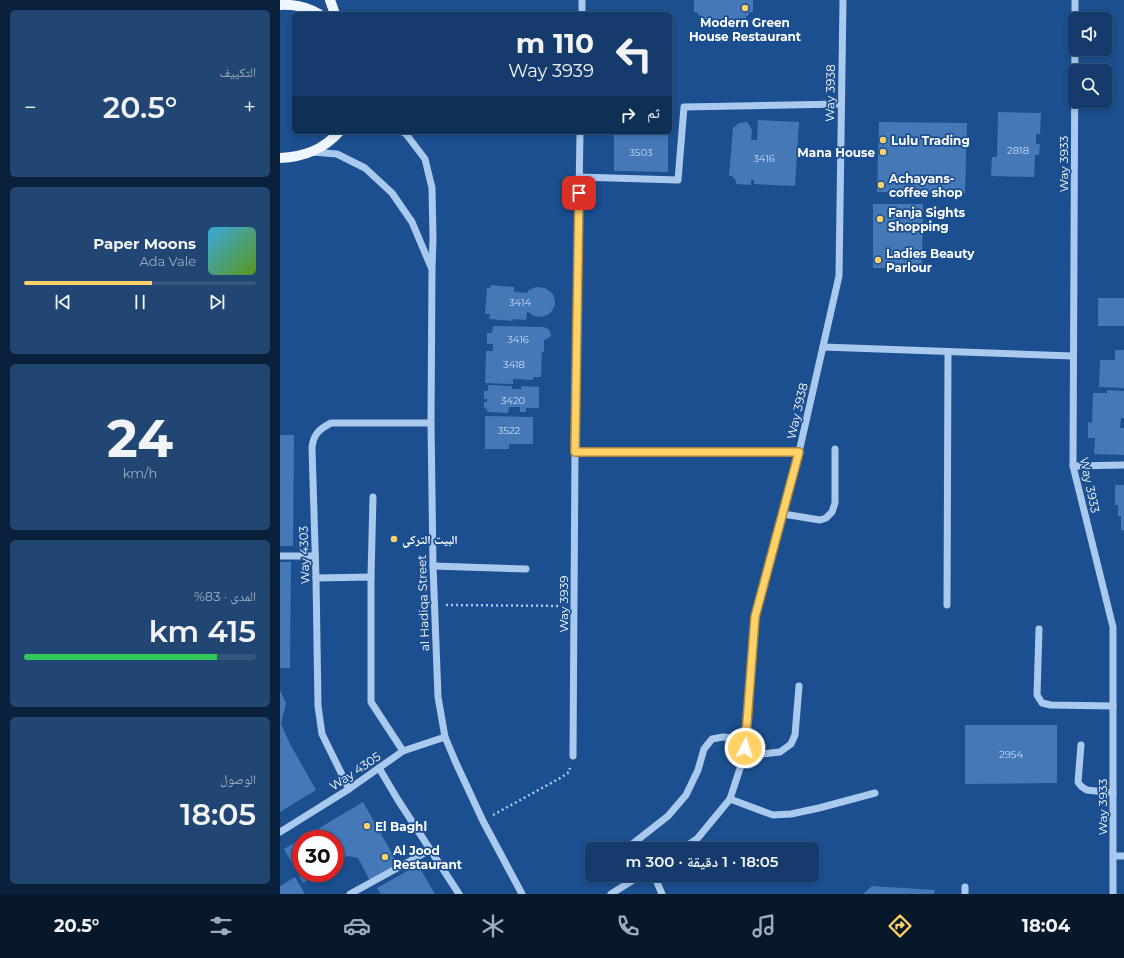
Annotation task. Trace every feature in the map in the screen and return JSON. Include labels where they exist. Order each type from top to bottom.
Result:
[{"type":"main road","points":[[330,0],[334,12]]},
{"type":"main road","points":[[280,5],[291,4],[311,9],[316,12]]},
{"type":"main road","points":[[280,158],[294,157],[312,152],[331,141],[338,134]]},
{"type":"street","points":[[582,0],[582,12]]},
{"type":"street","name":"Way 3938","points":[[692,842],[697,839],[730,799],[744,756],[755,617],[799,452],[839,276],[843,0]]},
{"type":"street","points":[[1075,0],[1075,12]]},
{"type":"street","name":"Way 3933","points":[[1075,56],[1073,466],[1113,627],[1113,894]]},
{"type":"street","points":[[579,177],[678,180],[684,107],[841,104]]},
{"type":"street","name":"al Hadiqa Street","points":[[405,134],[425,159],[432,188],[434,238],[432,269],[431,423],[433,566],[438,697],[445,737],[483,821],[522,894]]},
{"type":"street","name":"Way 3939","points":[[573,756],[575,452],[580,134]]},
{"type":"street","name":"al Hadiqa Street","points":[[312,152],[337,154],[365,168],[392,193],[412,222],[432,269]]},
{"type":"street","points":[[823,348],[1073,356]]},
{"type":"street","points":[[947,605],[948,352]]},
{"type":"street","name":"Way 4303","points":[[349,789],[322,734],[318,706],[313,440],[323,427],[331,423],[431,423]]},
{"type":"street","points":[[783,514],[820,520],[826,518],[832,512],[835,503],[835,449]]},
{"type":"street","points":[[575,452],[799,452]]},
{"type":"street","points":[[1073,466],[1124,465]]},
{"type":"street","points":[[373,497],[371,577],[371,702],[403,751]]},
{"type":"street","points":[[280,556],[315,556]]},
{"type":"street","points":[[433,566],[526,569]]},
{"type":"street","points":[[316,578],[371,577]]},
{"type":"street","points":[[1039,629],[1037,695],[1042,703],[1051,706],[1113,706]]},
{"type":"street","points":[[744,756],[780,752],[791,744],[795,735],[799,686]]},
{"type":"street","name":"Way 4305","points":[[280,832],[349,789],[403,751],[445,737]]},
{"type":"street","points":[[635,842],[668,816],[686,795],[698,770],[704,749],[712,739],[724,737],[746,739]]},
{"type":"street","points":[[1081,745],[1078,782],[1080,786],[1088,790],[1113,793]]},
{"type":"street","points":[[379,768],[459,894]]},
{"type":"street","points":[[730,799],[773,815],[791,814],[819,808],[875,793]]},
{"type":"street","points":[[350,894],[430,850]]},
{"type":"street","points":[[1113,856],[1124,856]]},
{"type":"street","points":[[611,894],[627,882]]},
{"type":"street","points":[[657,882],[662,894]]},
{"type":"path","points":[[434,605],[574,606]]},
{"type":"path","points":[[483,821],[569,772],[573,756]]},
{"type":"building","points":[[694,0],[753,0],[753,12],[749,12],[746,19],[702,19],[702,16],[698,15],[697,12],[694,12]]},
{"type":"building","points":[[998,112],[1041,113],[1040,134],[1036,134],[1036,144],[1040,144],[1039,155],[1035,155],[1034,177],[991,176],[992,157],[997,157]]},
{"type":"building","points":[[758,120],[799,122],[795,186],[754,184],[754,180],[751,180],[751,185],[736,184],[736,181],[732,176],[729,176],[733,128],[739,123],[748,123],[752,130],[751,140],[757,140]]},
{"type":"building","points":[[879,122],[967,123],[965,193],[877,192]]},
{"type":"building","points":[[614,134],[668,134],[668,172],[614,171]]},
{"type":"building","points":[[873,204],[923,204],[922,268],[873,268]]},
{"type":"building","points":[[491,285],[514,287],[514,292],[527,293],[529,290],[537,287],[545,288],[554,296],[555,304],[549,314],[542,317],[532,315],[527,312],[526,320],[513,319],[513,321],[489,319],[490,314],[485,314],[487,288],[490,288]]},
{"type":"building","points":[[1098,298],[1124,298],[1124,326],[1098,326]]},
{"type":"building","points":[[493,326],[544,327],[550,331],[551,336],[544,340],[541,377],[533,377],[533,380],[513,379],[513,384],[485,383],[486,351],[493,351],[493,344],[487,344],[487,333],[492,333]]},
{"type":"building","points":[[1115,350],[1124,350],[1124,388],[1099,387],[1100,360],[1115,360]]},
{"type":"building","points":[[488,385],[512,386],[512,389],[521,389],[521,386],[539,387],[539,408],[526,408],[526,412],[520,412],[520,407],[509,407],[508,413],[487,412],[487,409],[484,408],[484,402],[487,402],[487,399],[484,399],[484,391],[488,391]]},
{"type":"building","points":[[1107,390],[1124,391],[1124,418],[1121,418],[1120,428],[1124,428],[1124,455],[1094,454],[1095,438],[1088,438],[1088,422],[1092,423],[1093,393],[1107,393]]},
{"type":"building","points":[[485,416],[533,417],[533,444],[509,444],[509,449],[485,449]]},
{"type":"building","points":[[280,435],[294,435],[293,546],[280,546]]},
{"type":"building","points":[[1115,485],[1124,485],[1124,530],[1121,530],[1121,516],[1118,516],[1118,505],[1115,505]]},
{"type":"building","points":[[280,562],[291,562],[290,668],[280,668]]},
{"type":"building","points":[[280,690],[286,703],[281,724],[290,744],[316,790],[280,812]]},
{"type":"building","points":[[965,725],[1057,725],[1057,783],[965,784]]},
{"type":"building","points":[[363,802],[398,864],[370,881],[358,858],[347,856],[344,858],[344,830],[316,830]]},
{"type":"building","points":[[292,844],[292,863],[284,849]]},
{"type":"building","points":[[418,865],[435,894],[381,894],[377,888]]},
{"type":"building","points":[[292,879],[292,882],[298,882],[305,894],[280,894],[280,886]]},
{"type":"building","points":[[872,886],[935,890],[934,894],[863,894]]},
{"type":"place","name":"Modern Green House Restaurant","points":[[745,8]]},
{"type":"place","name":"Lulu Trading","points":[[883,140]]},
{"type":"place","name":"Mana House","points":[[883,152]]},
{"type":"place","name":"Achayans- coffee shop","points":[[881,185]]},
{"type":"place","name":"Fanja Sights Shopping","points":[[880,219]]},
{"type":"place","name":"Ladies Beauty Parlour","points":[[878,260]]},
{"type":"place","name":"البيت التركي","points":[[394,539]]},
{"type":"place","name":"El Baghl","points":[[367,826]]},
{"type":"place","name":"Al Jood Restaurant","points":[[385,857]]},
{"type":"route","points":[[579,193],[575,452],[799,452],[755,617],[745,748]]}]
